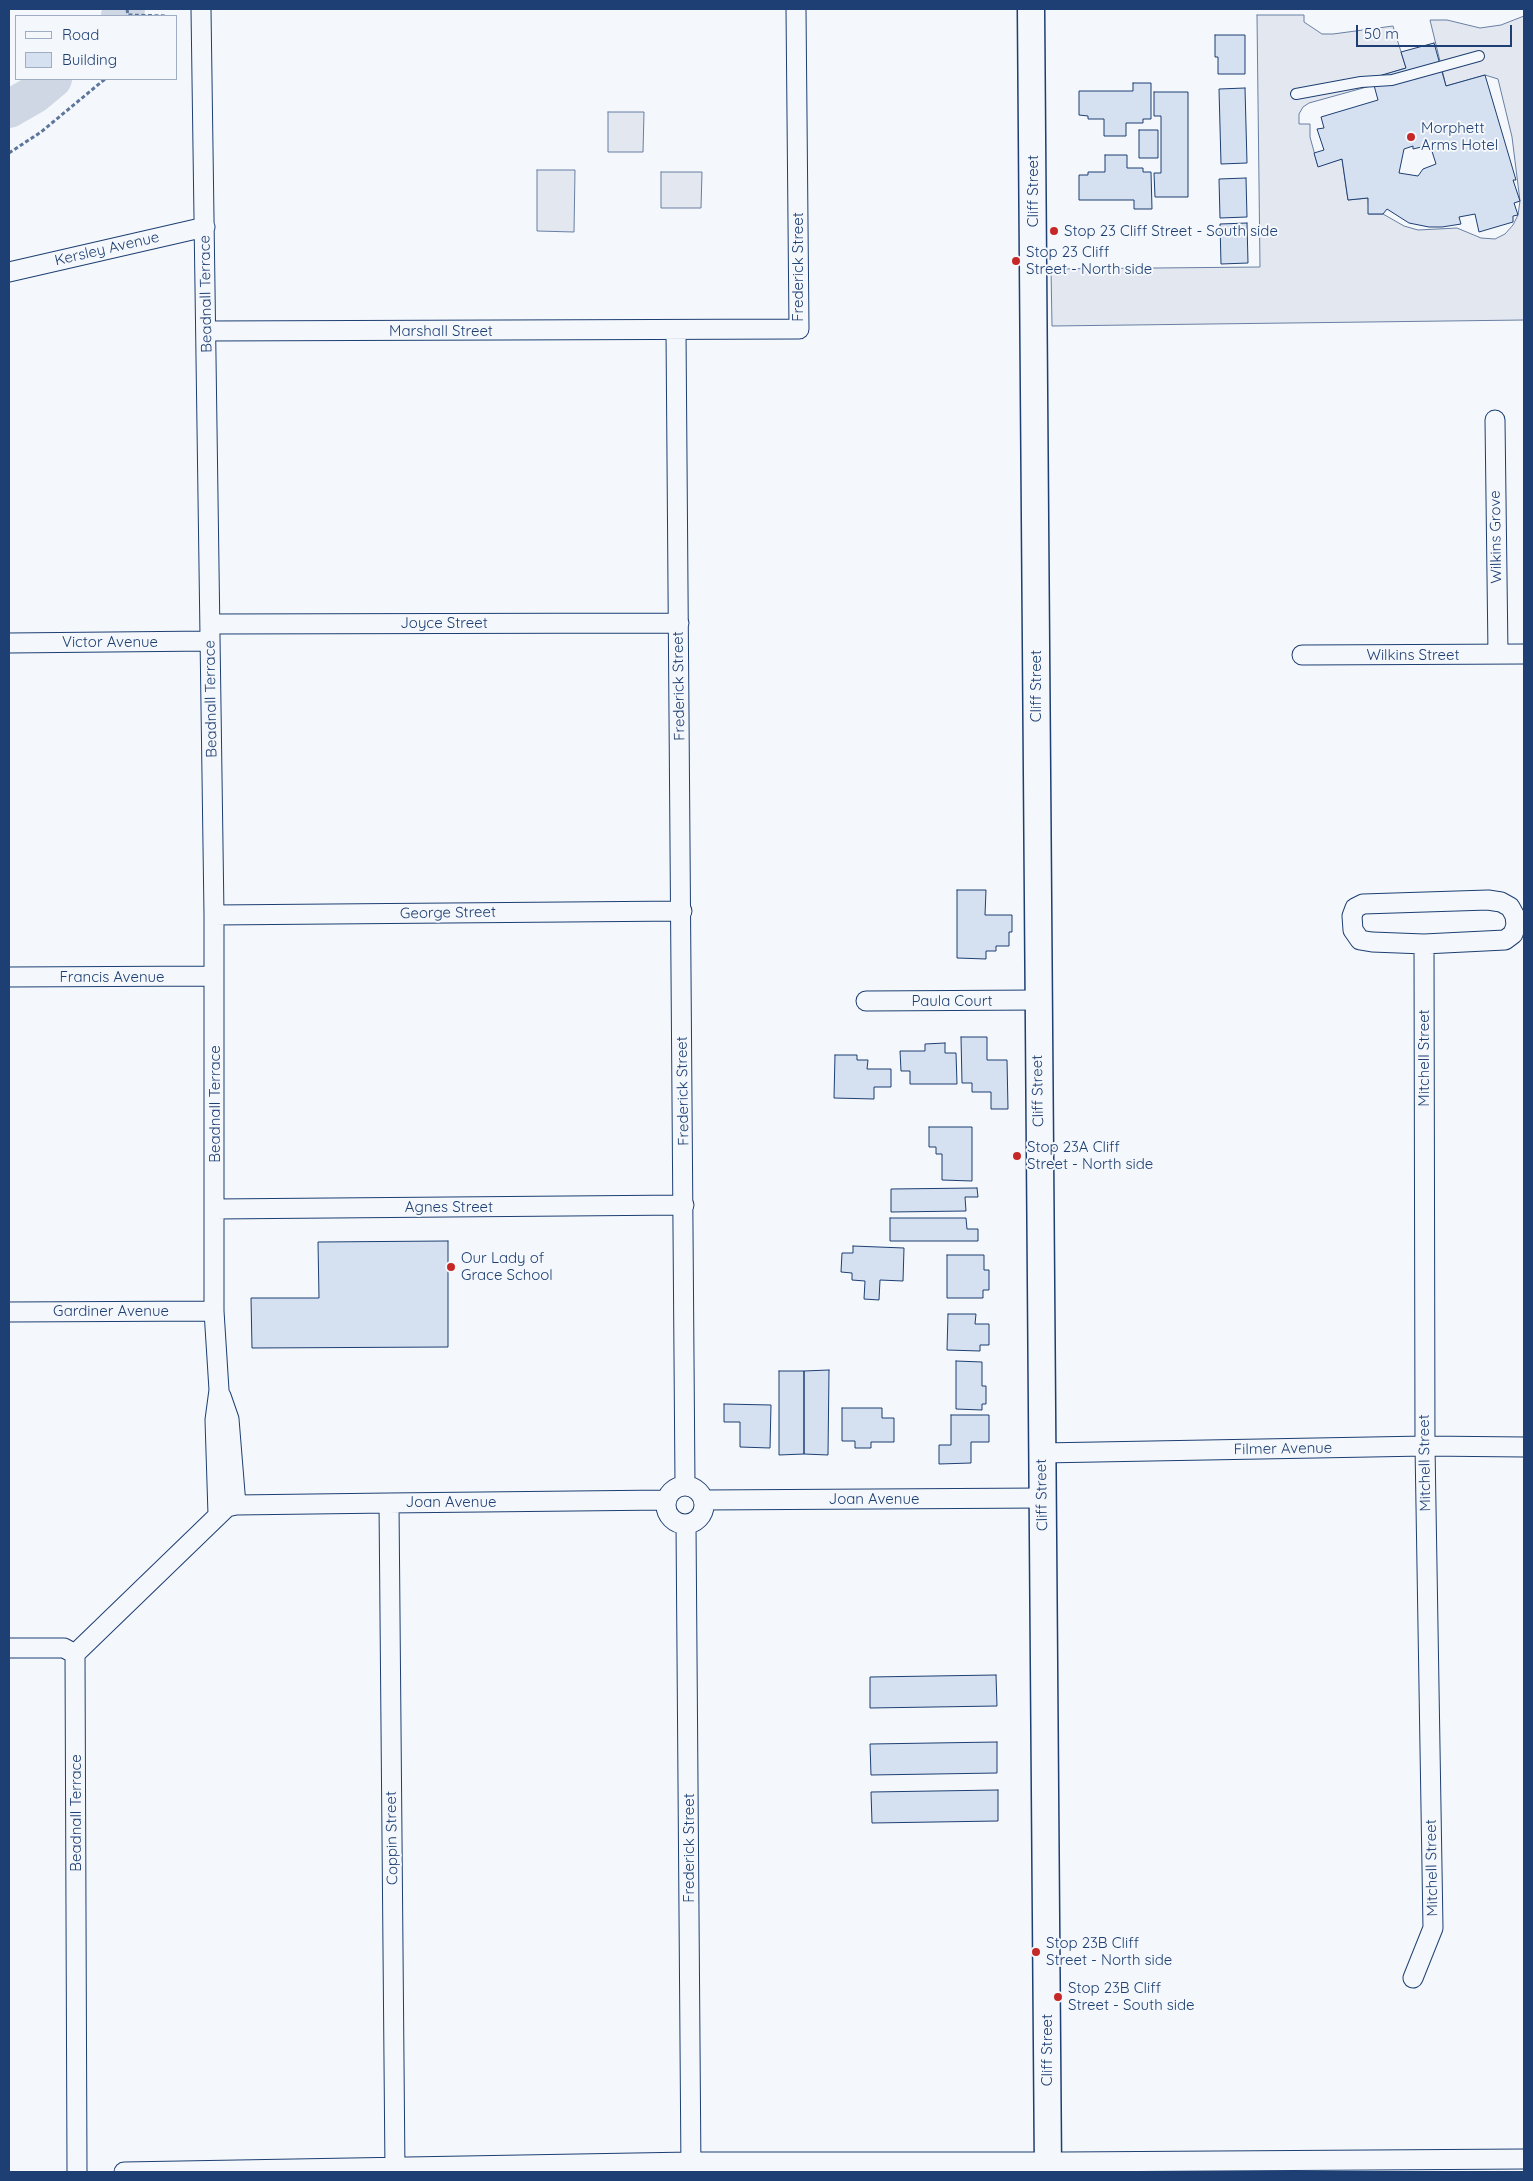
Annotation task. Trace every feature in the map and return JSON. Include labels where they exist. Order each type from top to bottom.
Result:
[{"type":"street","name":"Beadnall Terrace","points":[[201,9],[214,916],[214,1311],[219,1390],[215,1420],[218,1515]]},
{"type":"street","name":"Frederick Street","points":[[685,1485],[676,331],[799,329],[796,9]]},
{"type":"street","name":"Cliff Street","points":[[1030,9],[1047,2167]]},
{"type":"street","name":"Kersley Avenue","points":[[9,272],[205,227]]},
{"type":"street","name":"Marshall Street","points":[[206,332],[676,331]]},
{"type":"street","name":"Wilkins Grove","points":[[1495,420],[1498,654]]},
{"type":"street","name":"Joyce Street","points":[[210,633],[679,622]]},
{"type":"street","name":"Victor Avenue","points":[[9,643],[210,633]]},
{"type":"street","name":"Wilkins Street","points":[[1302,656],[1524,654]]},
{"type":"street","points":[[1488,900],[1501,902],[1510,907],[1515,916],[1516,925],[1513,934],[1505,940],[1424,944],[1360,940],[1353,930],[1352,916],[1355,908],[1372,902],[1488,900]]},
{"type":"street","name":"George Street","points":[[214,916],[682,911]]},
{"type":"street","name":"Mitchell Street","points":[[1413,1978],[1433,1928],[1424,1446],[1424,944]]},
{"type":"street","name":"Francis Avenue","points":[[9,977],[214,976]]},
{"type":"street","name":"Paula Court","points":[[866,1001],[1038,1000]]},
{"type":"street","name":"Agnes Street","points":[[215,1209],[684,1205]]},
{"type":"street","name":"Gardiner Avenue","points":[[9,1312],[214,1311]]},
{"type":"street","name":"Beadnall Terrace","points":[[219,1390],[229,1419],[236,1505]]},
{"type":"street","name":"Filmer Avenue","points":[[1042,1453],[1424,1446],[1524,1447]]},
{"type":"street","points":[[685,1485],[697,1490],[704,1500],[702,1514],[693,1522],[686,1524],[673,1520],[666,1508],[666,1500],[673,1490],[685,1485]]},
{"type":"street","name":"Joan Avenue","points":[[704,1500],[1043,1498]]},
{"type":"street","name":"Joan Avenue","points":[[236,1505],[666,1500]]},
{"type":"street","name":"Coppin Street","points":[[389,1503],[395,2170]]},
{"type":"street","points":[[9,1648],[64,1648],[75,1654],[218,1515],[227,1507],[236,1505]]},
{"type":"street","name":"Frederick Street","points":[[686,1524],[691,2167]]},
{"type":"street","name":"Beadnall Terrace","points":[[75,1654],[77,2172]]},
{"type":"street","points":[[124,2172],[691,2167],[1402,2166],[1524,2158]]},
{"type":"lane","points":[[1296,94],[1361,82],[1392,80],[1479,56]]},
{"type":"path","points":[[127,9],[128,15],[158,15]]},
{"type":"path","points":[[9,153],[41,132],[104,80]]},
{"type":"shaded area","points":[[1257,15],[1304,15],[1304,22],[1322,34],[1393,26],[1406,68],[1373,78],[1374,85],[1309,103],[1303,107],[1299,114],[1299,124],[1310,124],[1310,137],[1318,166],[1342,159],[1348,200],[1368,198],[1369,214],[1383,214],[1404,226],[1418,230],[1457,228],[1481,238],[1495,239],[1505,234],[1513,225],[1518,215],[1520,201],[1512,137],[1498,79],[1485,75],[1446,86],[1430,20],[1447,20],[1480,28],[1501,25],[1524,16],[1524,320],[1052,326],[1051,269],[1260,267]]},
{"type":"shaded area","points":[[608,112],[644,112],[643,152],[608,152]]},
{"type":"shaded area","points":[[537,170],[575,170],[574,232],[537,231]]},
{"type":"shaded area","points":[[661,172],[702,172],[701,208],[661,208]]},
{"type":"building","points":[[1215,35],[1245,35],[1245,74],[1218,74],[1218,57],[1215,57]]},
{"type":"building","name":"Morphett Arms Hotel","points":[[1434,43],[1446,86],[1485,75],[1516,180],[1513,180],[1520,201],[1514,203],[1518,215],[1513,216],[1513,222],[1479,232],[1475,214],[1459,217],[1461,224],[1429,227],[1409,223],[1387,209],[1383,214],[1368,214],[1368,198],[1348,200],[1342,159],[1318,167],[1314,153],[1324,150],[1317,129],[1324,128],[1321,117],[1378,100],[1372,78],[1406,68],[1401,52]],"holes":[[[1430,145],[1436,164],[1423,169],[1418,176],[1399,173],[1404,149],[1413,146],[1413,149]]]},
{"type":"building","points":[[1133,83],[1151,83],[1151,119],[1143,119],[1143,123],[1126,123],[1126,136],[1104,136],[1104,119],[1088,119],[1088,116],[1079,115],[1079,91],[1133,91]]},
{"type":"building","points":[[1245,88],[1247,163],[1221,164],[1219,89]]},
{"type":"building","points":[[1154,92],[1188,92],[1188,197],[1155,197],[1154,173],[1161,173],[1161,116],[1154,116]]},
{"type":"building","points":[[1139,130],[1158,130],[1158,158],[1139,158]]},
{"type":"building","points":[[1105,155],[1127,155],[1127,168],[1143,168],[1143,172],[1151,172],[1152,209],[1134,209],[1134,200],[1079,200],[1079,175],[1088,175],[1088,172],[1105,172]]},
{"type":"building","points":[[1246,178],[1247,217],[1220,218],[1219,179]]},
{"type":"building","points":[[1247,223],[1248,263],[1221,264],[1220,224]]},
{"type":"building","points":[[957,890],[986,890],[985,915],[1012,915],[1012,932],[1009,932],[1009,946],[996,946],[996,951],[986,951],[986,959],[957,958]]},
{"type":"building","points":[[961,1037],[987,1037],[987,1060],[1007,1060],[1008,1109],[991,1109],[991,1092],[972,1092],[972,1083],[962,1083]]},
{"type":"building","points":[[945,1043],[945,1053],[956,1053],[957,1084],[910,1084],[910,1071],[901,1071],[900,1051],[925,1051],[925,1044]]},
{"type":"building","points":[[835,1055],[857,1055],[857,1060],[868,1060],[867,1069],[891,1069],[891,1087],[874,1087],[874,1099],[834,1098]]},
{"type":"building","points":[[929,1127],[972,1127],[972,1181],[942,1180],[942,1154],[936,1154],[936,1147],[929,1147]]},
{"type":"building","points":[[977,1188],[978,1197],[965,1197],[966,1211],[891,1212],[891,1189]]},
{"type":"building","points":[[890,1218],[966,1218],[967,1229],[978,1229],[978,1241],[890,1241]]},
{"type":"building","points":[[448,1241],[448,1347],[252,1348],[251,1298],[319,1298],[318,1242]]},
{"type":"building","points":[[853,1246],[904,1248],[903,1281],[880,1280],[879,1300],[864,1299],[865,1281],[852,1280],[852,1273],[841,1272],[842,1253],[853,1253]]},
{"type":"building","points":[[947,1255],[984,1255],[984,1270],[989,1270],[989,1290],[983,1290],[983,1298],[947,1298]]},
{"type":"building","points":[[948,1314],[976,1314],[975,1324],[989,1324],[989,1345],[980,1345],[980,1351],[947,1350]]},
{"type":"building","points":[[956,1361],[982,1362],[982,1386],[986,1386],[986,1404],[982,1404],[982,1410],[956,1409]]},
{"type":"building","points":[[829,1370],[828,1455],[804,1454],[804,1371]]},
{"type":"building","points":[[779,1371],[804,1371],[804,1454],[779,1455]]},
{"type":"building","points":[[724,1404],[771,1405],[770,1448],[740,1447],[740,1422],[724,1422]]},
{"type":"building","points":[[842,1408],[882,1408],[882,1418],[894,1418],[894,1442],[871,1442],[871,1448],[855,1448],[855,1441],[842,1441]]},
{"type":"building","points":[[951,1415],[989,1415],[989,1442],[971,1442],[971,1463],[939,1464],[939,1445],[951,1445]]},
{"type":"building","points":[[996,1675],[997,1706],[870,1708],[870,1677]]},
{"type":"building","points":[[997,1742],[997,1773],[871,1775],[870,1744]]},
{"type":"building","points":[[998,1790],[998,1821],[872,1823],[871,1792]]},
{"type":"waterway","points":[[121,15],[126,9]]},
{"type":"waterway","points":[[9,109],[35,94],[52,80]]},
{"type":"place","name":"Morphett Arms Hotel","points":[[1411,137]]},
{"type":"place","name":"Stop 23 Cliff Street - South side","points":[[1054,231]]},
{"type":"place","name":"Stop 23 Cliff Street - North side","points":[[1016,261]]},
{"type":"place","name":"Stop 23A Cliff Street - North side","points":[[1017,1156]]},
{"type":"place","name":"Our Lady of Grace School","points":[[451,1267]]},
{"type":"place","name":"Stop 23B Cliff Street - North side","points":[[1036,1952]]},
{"type":"place","name":"Stop 23B Cliff Street - South side","points":[[1058,1997]]}]
